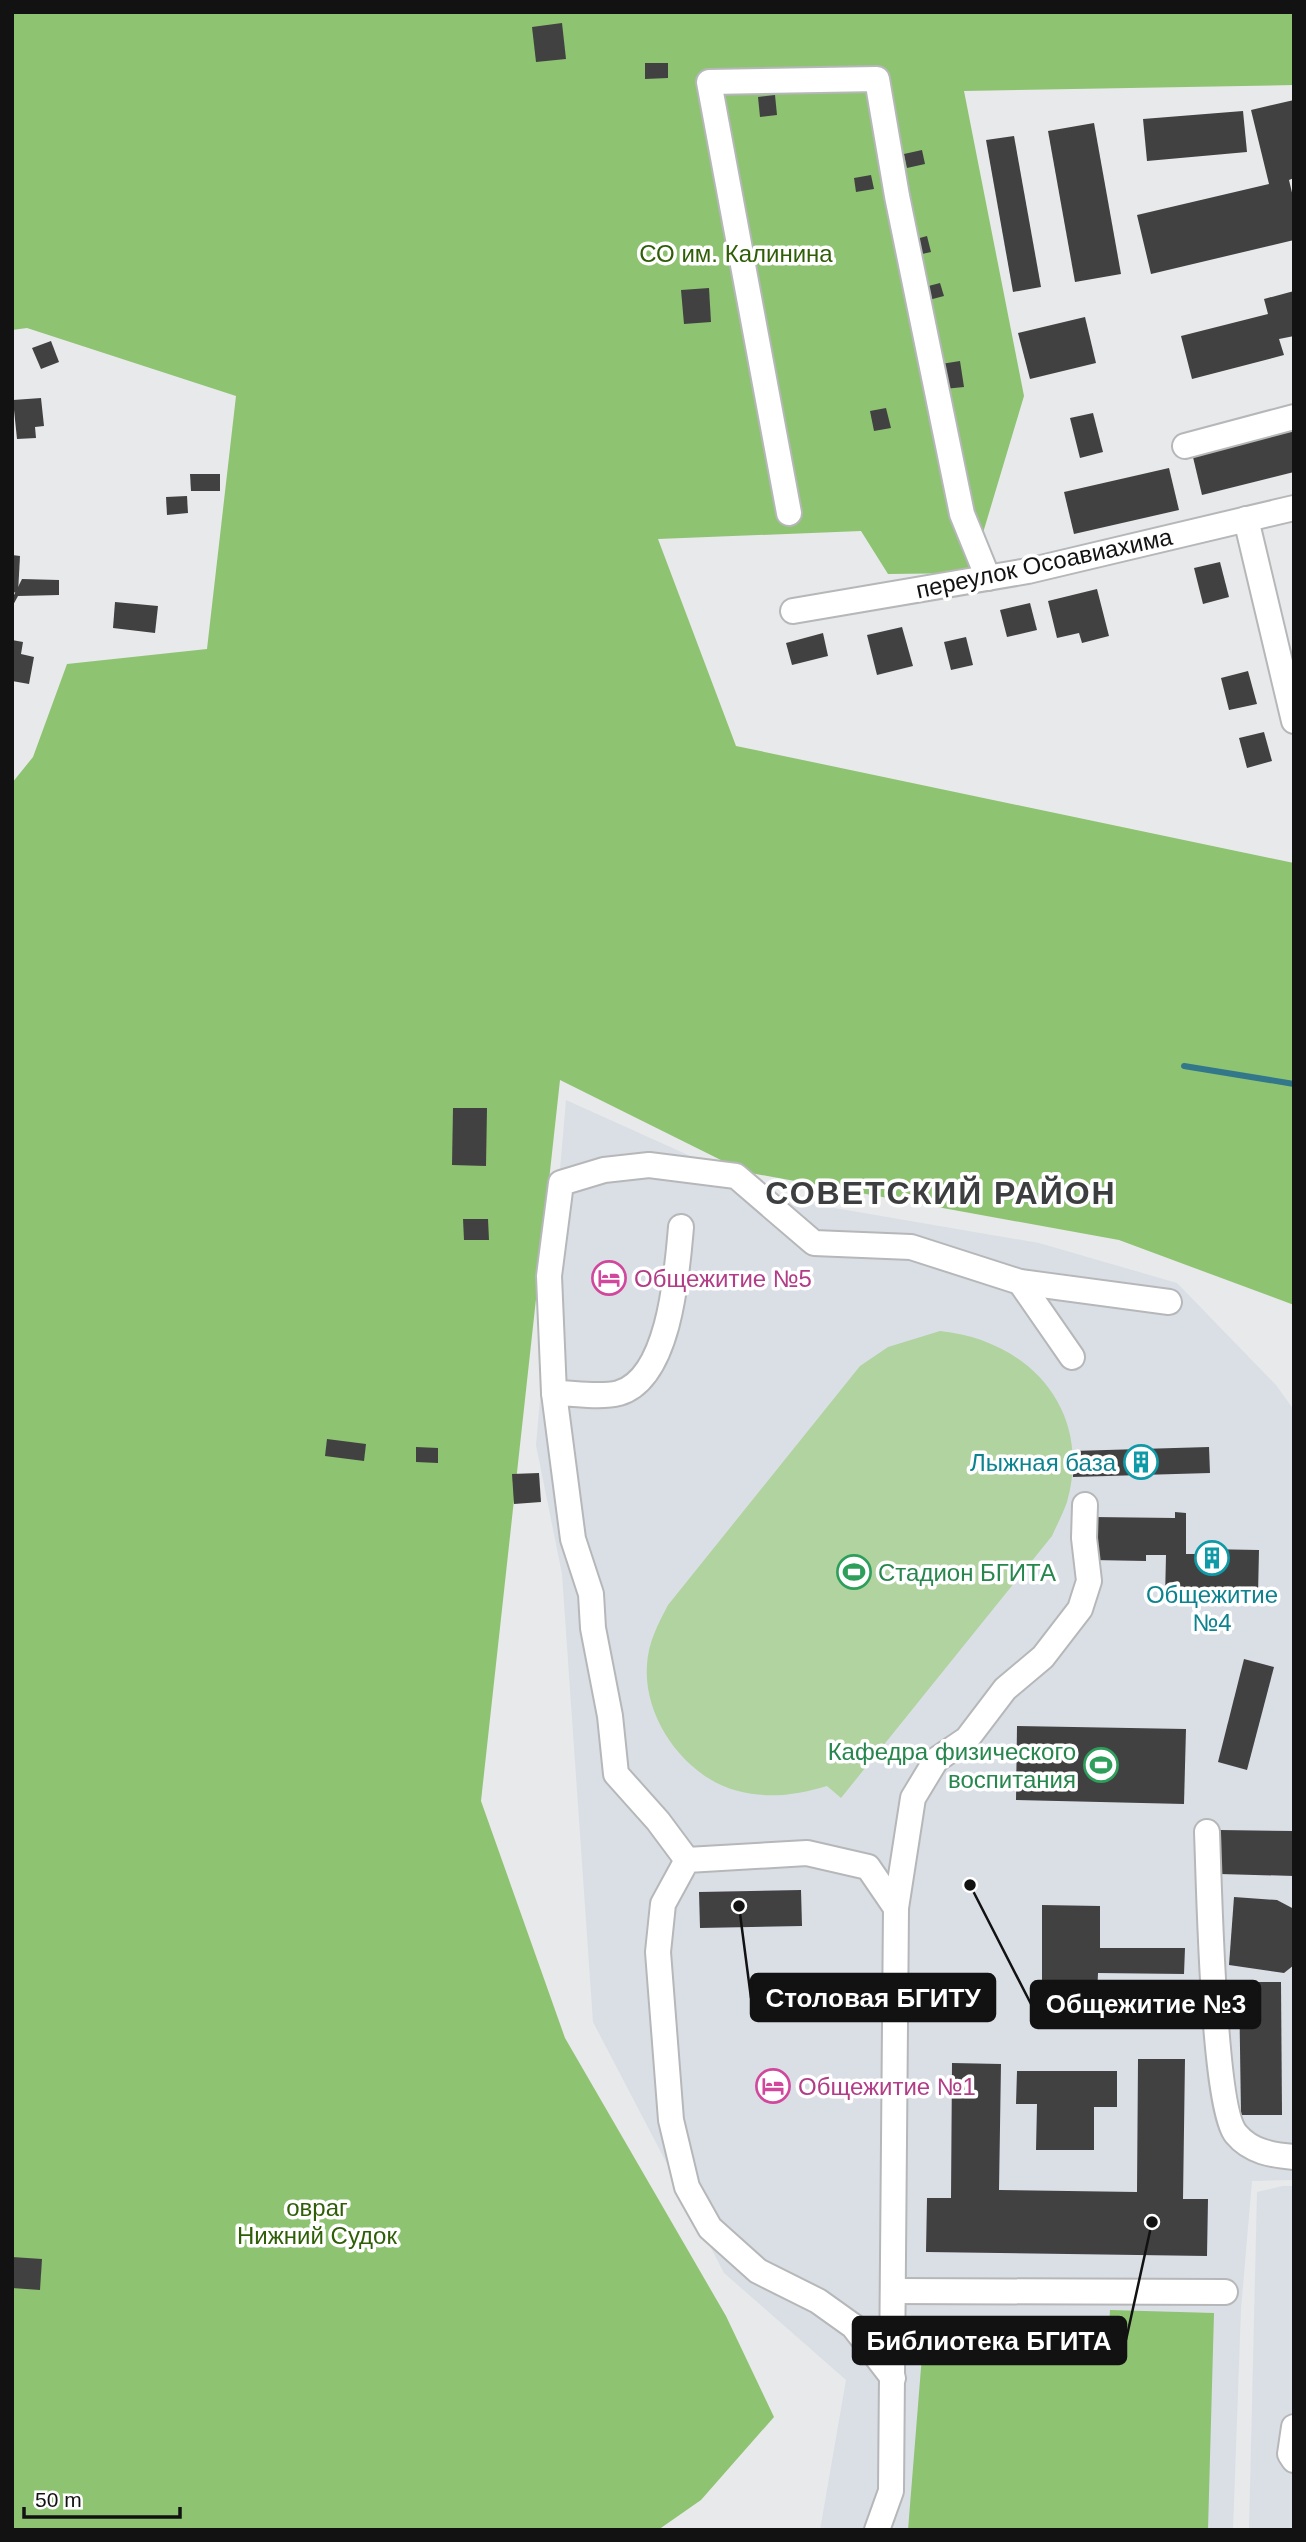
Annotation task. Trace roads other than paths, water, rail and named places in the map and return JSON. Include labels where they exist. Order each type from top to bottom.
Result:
[{"type":"street","points":[[789,513],[709,82],[877,79],[962,514],[988,578]]},
{"type":"street","points":[[1185,446],[1294,417]]},
{"type":"street","name":"переулок Осоавиахима","points":[[793,611],[988,578],[1294,508]]},
{"type":"street","points":[[1246,519],[1294,721]]},
{"type":"street","points":[[687,1860],[658,1821],[616,1774],[610,1716],[593,1628],[592,1594],[573,1539],[554,1394],[549,1276],[561,1183],[604,1170],[649,1165],[736,1176],[814,1243],[911,1247],[1020,1282],[1169,1302]]},
{"type":"street","points":[[554,1394],[619,1393],[645,1378],[659,1347],[676,1283],[681,1227]]},
{"type":"street","points":[[1020,1282],[1072,1357]]},
{"type":"street","points":[[877,2530],[891,2491],[896,1908],[905,1835],[913,1798],[936,1760],[967,1739],[1005,1689],[1043,1657],[1080,1609],[1089,1581],[1084,1538],[1085,1505]]},
{"type":"street","points":[[1207,1832],[1220,2072],[1228,2122],[1236,2135],[1256,2150],[1294,2157]]},
{"type":"street","points":[[687,1860],[807,1853],[868,1867],[896,1908]]},
{"type":"street","points":[[687,1860],[663,1904],[657,1952],[671,2120],[687,2187],[710,2228],[758,2271],[818,2301],[853,2326],[892,2378]]},
{"type":"street","points":[[893,2291],[1225,2292]]},
{"type":"street","points":[[1294,2427],[1290,2454],[1294,2460]]},
{"type":"waterway","points":[[1184,1066],[1294,1084]]},
{"type":"place","name":"Общежитие №5","points":[[609,1278]]},
{"type":"place","name":"Лыжная база","points":[[1141,1462]]},
{"type":"place","name":"Общежитие №4","points":[[1212,1558]]},
{"type":"place","name":"Стадион БГИТА","points":[[854,1572]]},
{"type":"place","name":"Кафедра физического воспитания","points":[[1101,1765]]},
{"type":"place","name":"Общежитие №3","points":[[970,1885]]},
{"type":"place","name":"Столовая БГИТУ","points":[[739,1906]]},
{"type":"place","name":"Общежитие №1","points":[[773,2086]]},
{"type":"place","name":"Библиотека БГИТА","points":[[1152,2222]]},
{"type":"district","name":"СОВЕТСКИЙ РАЙОН","points":[[941,1193]]},
{"type":"park label","name":"СО им. Калинина","points":[[736,253]]},
{"type":"park label","name":"овраг Нижний Судок","points":[[317,2221]]}]
